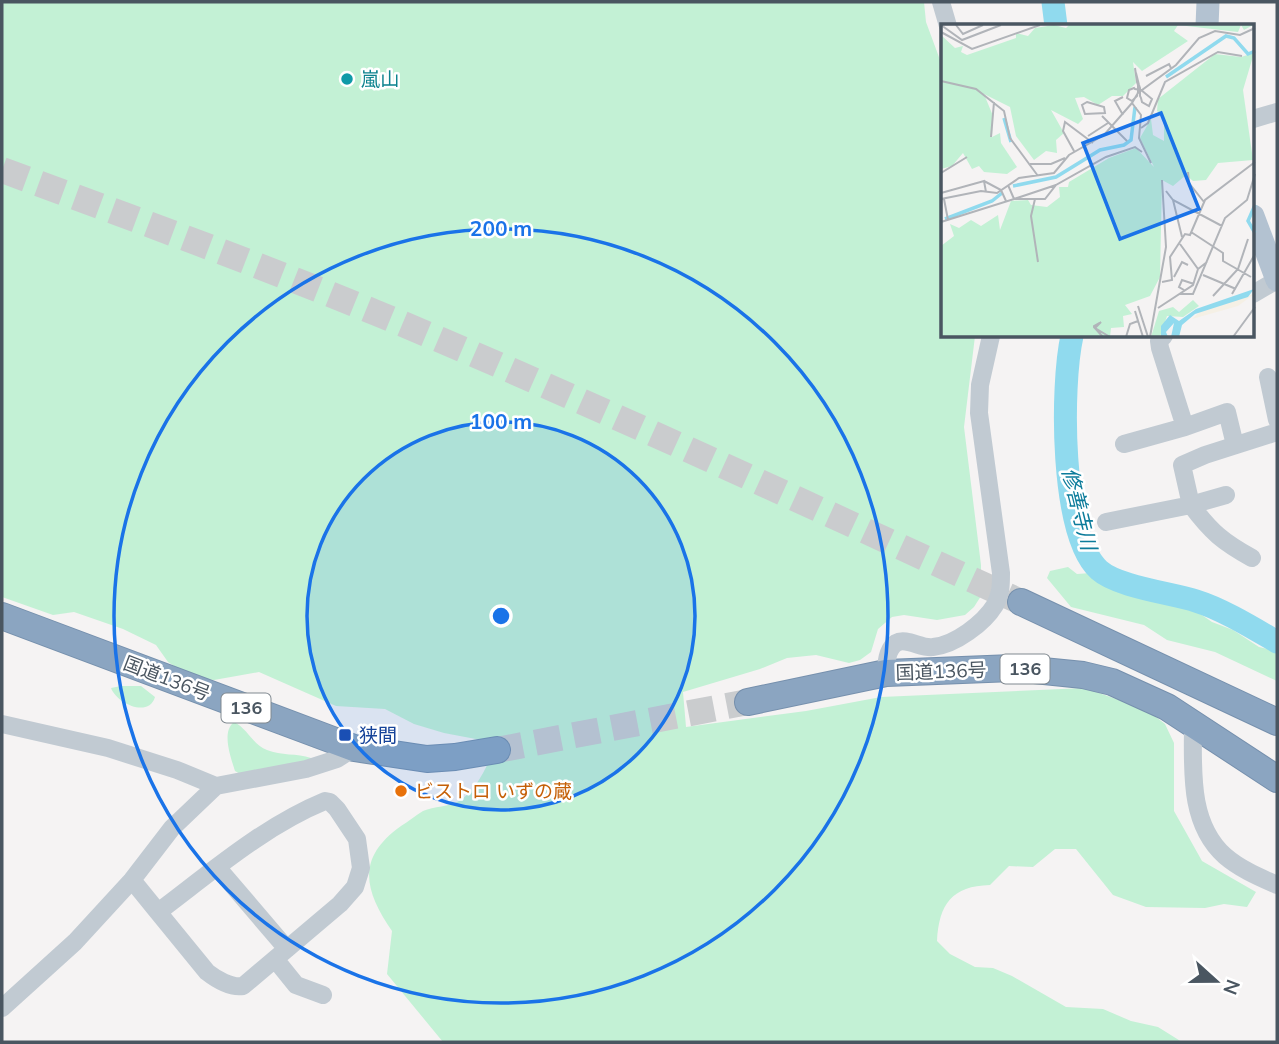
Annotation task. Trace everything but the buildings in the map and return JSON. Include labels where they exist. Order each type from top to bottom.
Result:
[{"type":"highway","points":[[1021,602],[1277,722]]},
{"type":"highway","name":"国道136号","points":[[2,616],[354,748],[427,758],[455,757],[497,750]]},
{"type":"highway","points":[[1156,665],[1277,709]]},
{"type":"highway","name":"国道136号","points":[[748,702],[886,673],[1013,668],[1083,675],[1136,692],[1193,723],[1277,779]]},
{"type":"highway","points":[[1182,677],[1203,692],[1277,730]]},
{"type":"main road","points":[[1208,2],[1208,24]]},
{"type":"main road","points":[[1262,226],[1275,269]]},
{"type":"street","points":[[941,2],[947,24]]},
{"type":"street","points":[[1254,119],[1277,112]]},
{"type":"street","points":[[1254,293],[1275,269]]},
{"type":"street","points":[[886,673],[886,662],[895,644],[904,641],[920,647],[934,648],[954,640],[987,615],[1001,591],[979,413],[980,385],[990,338]]},
{"type":"street","points":[[1162,338],[1159,341],[1160,348],[1185,427]]},
{"type":"street","points":[[1268,377],[1277,420]]},
{"type":"street","points":[[1124,444],[1185,427],[1226,410],[1235,445]]},
{"type":"street","points":[[1252,558],[1227,544],[1209,529],[1191,505],[1182,465],[1277,432]]},
{"type":"street","points":[[1106,522],[1226,495]]},
{"type":"street","points":[[1193,723],[1195,793],[1206,834],[1226,857],[1277,885]]},
{"type":"street","points":[[2,724],[108,748],[177,770],[216,786]]},
{"type":"street","points":[[2,1008],[75,942],[132,880],[172,828],[216,786],[306,769],[337,759],[354,748]]},
{"type":"street","points":[[132,880],[158,912],[207,972],[238,988],[340,904],[355,887],[361,869],[357,839],[337,809],[325,801],[278,827],[217,867],[158,912]]},
{"type":"street","points":[[217,867],[281,954],[296,985],[323,995]]},
{"type":"green space","points":[[2,2],[924,2],[926,22],[941,63],[941,338],[975,338],[964,427],[981,565],[981,596],[965,615],[937,620],[904,615],[892,617],[878,629],[871,652],[860,660],[849,663],[816,655],[787,658],[683,692],[686,727],[806,711],[881,697],[1085,688],[1147,710],[1165,724],[1174,743],[1174,811],[1202,861],[1256,892],[1247,907],[1224,904],[1205,908],[1146,907],[1113,895],[1076,849],[1055,849],[1033,867],[1009,866],[990,885],[957,893],[945,907],[937,941],[950,954],[975,967],[993,968],[1012,976],[1066,1007],[1103,1009],[1131,1021],[1158,1027],[1182,1042],[443,1042],[387,974],[392,931],[375,902],[369,875],[371,862],[387,838],[401,826],[423,811],[455,803],[466,796],[482,775],[497,743],[414,724],[385,709],[336,706],[259,672],[214,680],[192,678],[168,662],[156,645],[123,629],[74,612],[53,615],[2,597]]},
{"type":"green space","points":[[1068,567],[1077,574],[1091,573],[1141,595],[1186,604],[1212,622],[1233,630],[1259,647],[1277,651],[1277,681],[1215,652],[1167,640],[1144,625],[1071,607],[1047,578],[1050,571]]},
{"type":"green space","points":[[141,686],[155,697],[146,707],[133,706],[120,699],[111,688]]},
{"type":"green space","points":[[234,722],[267,750],[306,756],[311,758],[311,761],[242,775],[235,771],[228,745],[228,732]]},
{"type":"waterway","name":"修善寺川","points":[[1053,2],[1056,24]]},
{"type":"waterway","name":"修善寺川","points":[[1072,338],[1066,388],[1067,458],[1070,494],[1086,552],[1099,570],[1108,576],[1131,585],[1206,604],[1277,642]]},
{"type":"tunnel","points":[[2,170],[246,261],[391,319],[629,423],[1021,602]]},
{"type":"tunnel","points":[[497,750],[748,702]]},
{"type":"place","name":"嵐山","points":[[347,79]]},
{"type":"place","name":"狭間","points":[[345,735]]},
{"type":"place","name":"ビストロ いずの蔵","points":[[401,791]]}]
